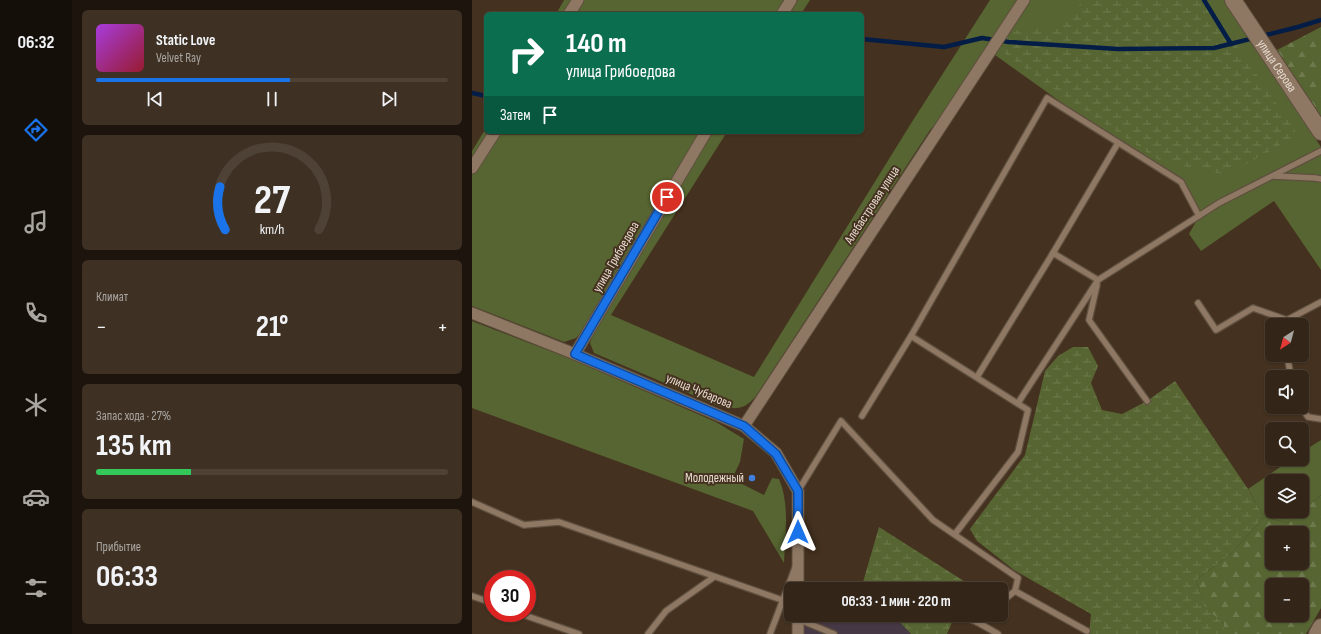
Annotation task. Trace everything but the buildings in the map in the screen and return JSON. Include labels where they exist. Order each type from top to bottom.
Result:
[{"type":"main road","name":"улица Серова","points":[[1233,0],[1321,132]]},
{"type":"main road","points":[[1317,634],[1321,627]]},
{"type":"street","points":[[570,12],[578,0]]},
{"type":"street","points":[[783,12],[791,0]]},
{"type":"street","name":"Алебастровая улица","points":[[744,426],[1024,0]]},
{"type":"street","points":[[472,168],[494,134]]},
{"type":"street","name":"улица Грибоедова","points":[[575,354],[705,134]]},
{"type":"street","name":"улица Чубарова","points":[[472,313],[575,354],[744,426],[776,454],[798,491]]},
{"type":"street","points":[[798,491],[798,582]]},
{"type":"street","points":[[798,622],[798,634]]},
{"type":"lane","points":[[862,416],[911,336],[1048,98],[1181,182],[1199,216]]},
{"type":"lane","points":[[977,377],[1054,253],[1118,142]]},
{"type":"lane","points":[[1018,403],[1098,280],[1219,203],[1321,151]]},
{"type":"lane","points":[[1273,176],[1321,179]]},
{"type":"lane","points":[[1054,253],[1098,280]]},
{"type":"lane","points":[[1098,280],[1089,320],[1147,401]]},
{"type":"lane","points":[[1293,318],[1321,302]]},
{"type":"lane","points":[[1198,303],[1216,330],[1253,308],[1277,318]]},
{"type":"lane","points":[[911,336],[1028,410],[1018,452],[955,534]]},
{"type":"lane","points":[[1306,414],[1308,417],[1321,419]]},
{"type":"lane","points":[[798,491],[841,421],[933,520],[1018,578],[1015,591],[1008,596]]},
{"type":"lane","points":[[472,502],[524,525],[559,522],[782,600]]},
{"type":"lane","points":[[770,634],[798,559]]},
{"type":"lane","points":[[648,634],[666,611],[714,577]]},
{"type":"lane","points":[[1015,591],[1087,631]]},
{"type":"lane","points":[[472,596],[484,601]]},
{"type":"lane","points":[[536,619],[579,634]]},
{"type":"lane","points":[[809,622],[834,634]]},
{"type":"lane","points":[[977,622],[998,634]]},
{"type":"shaded area","points":[[798,622],[900,622],[911,634],[798,634]]},
{"type":"green space","points":[[564,0],[573,0],[565,12],[557,12]]},
{"type":"green space","points":[[583,0],[786,0],[778,12],[575,12]]},
{"type":"green space","points":[[798,0],[810,0],[802,12],[789,12]]},
{"type":"green space","points":[[990,0],[1224,0],[1321,147],[1321,270],[1274,201],[1201,251],[1189,234],[1199,216],[1179,184],[1118,143],[988,50],[948,111],[930,130],[752,401],[740,408],[721,407],[594,353],[590,343],[594,330],[710,134],[726,134],[611,315],[754,377],[910,125]]},
{"type":"green space","points":[[1084,0],[1206,0],[1298,135],[1227,175],[1160,161],[1062,95],[994,46],[1001,35],[1017,30],[1059,27]]},
{"type":"green space","points":[[1321,27],[1321,116],[1277,50]]},
{"type":"green space","points":[[484,131],[484,134],[489,134],[472,160],[472,151]]},
{"type":"green space","points":[[498,134],[699,134],[585,328],[576,338],[564,342],[472,306],[472,175]]},
{"type":"green space","points":[[472,321],[571,359],[716,422],[744,439],[740,462],[732,479],[764,495],[772,478],[779,479],[785,499],[786,509],[784,563],[753,511],[472,408]]},
{"type":"green space","points":[[1073,347],[1088,347],[1098,366],[1091,383],[1102,410],[1122,414],[1147,401],[1175,381],[1248,489],[1264,517],[1231,554],[1196,580],[1205,607],[1224,624],[1224,634],[1089,634],[1091,614],[1014,570],[977,541],[970,529],[1025,455],[1045,371],[1058,356]]},
{"type":"green space","points":[[1321,440],[1321,495],[1309,505],[1309,474],[1270,474],[1282,466],[1309,466],[1309,448]]},
{"type":"green space","points":[[1265,477],[1265,517],[1264,517],[1248,489]]},
{"type":"green space","points":[[1321,495],[1321,608],[1306,634],[1224,634],[1224,624],[1205,608],[1196,580],[1231,554],[1264,517],[1288,523],[1294,518],[1309,518],[1309,505]]},
{"type":"green space","points":[[1268,518],[1294,518],[1288,523]]},
{"type":"green space","points":[[879,527],[965,582],[863,582]]},
{"type":"green space","points":[[900,622],[952,622],[947,634],[911,634]]},
{"type":"waterway","points":[[1204,0],[1231,44]]},
{"type":"waterway","points":[[864,39],[944,47],[982,38],[1009,42],[1118,49],[1214,48],[1321,20]]},
{"type":"waterway","points":[[472,93],[484,96]]},
{"type":"place","name":"Молодежный","points":[[752,478]]},
{"type":"route","points":[[667,197],[575,354],[744,426],[776,454],[798,491],[798,532]]}]
